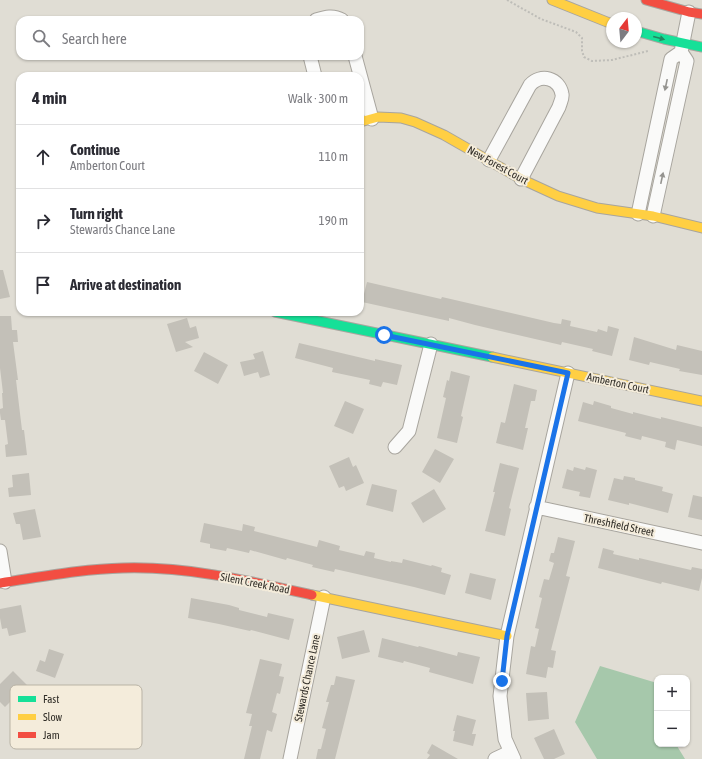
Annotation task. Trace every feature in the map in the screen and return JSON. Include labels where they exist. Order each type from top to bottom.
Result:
[{"type":"street","points":[[552,0],[592,18],[606,22]]},
{"type":"street","points":[[646,0],[689,12],[702,14]]},
{"type":"street","points":[[653,216],[686,61],[682,47],[689,12]]},
{"type":"street","points":[[642,33],[682,47],[702,47]]},
{"type":"street","points":[[638,214],[671,59],[682,47]]},
{"type":"street","points":[[311,60],[314,72]]},
{"type":"street","points":[[356,60],[358,72]]},
{"type":"street","points":[[489,160],[534,80],[539,78],[553,81],[559,86],[562,96],[559,107],[520,178]]},
{"type":"street","points":[[364,108],[366,120]]},
{"type":"street","name":"New Forest Court","points":[[366,120],[388,117],[415,122],[444,135],[520,178],[571,201],[597,208],[653,216],[702,228]]},
{"type":"street","name":"Amberton Court","points":[[295,316],[702,400]]},
{"type":"street","points":[[396,447],[409,431],[431,344]]},
{"type":"street","points":[[495,759],[512,755],[505,739],[500,696],[507,636],[568,373]]},
{"type":"street","name":"Threshfield Street","points":[[536,507],[702,543]]},
{"type":"street","points":[[0,551],[3,582]]},
{"type":"street","name":"Silent Creek Road","points":[[3,582],[71,572],[124,568],[163,569],[201,573],[239,579],[507,636]]},
{"type":"street","name":"Stewards Chance Lane","points":[[290,759],[324,597]]},
{"type":"path","points":[[507,0],[541,19],[576,32],[582,38],[582,51],[584,56],[592,61],[612,60],[652,50]]},
{"type":"green space","points":[[600,666],[654,682],[654,747],[678,747],[685,759],[597,759],[575,722]]},
{"type":"building","points":[[0,270],[3,270],[10,297],[0,299]]},
{"type":"building","points":[[367,282],[441,299],[442,297],[554,323],[561,324],[562,319],[571,321],[570,326],[597,332],[598,329],[607,332],[608,326],[619,329],[612,356],[592,351],[593,349],[562,342],[561,345],[449,318],[449,321],[364,302],[364,294]]},
{"type":"building","points":[[0,316],[11,316],[12,330],[17,330],[18,342],[13,342],[18,380],[16,380],[22,430],[24,430],[27,455],[6,457],[5,445],[8,444],[5,420],[1,420],[0,413],[0,409],[3,408],[3,393],[0,368]]},
{"type":"building","points":[[187,318],[190,328],[196,326],[199,338],[185,342],[193,347],[176,352],[167,324]]},
{"type":"building","points":[[634,337],[676,350],[677,345],[702,351],[702,375],[679,371],[680,369],[650,362],[649,365],[629,360]]},
{"type":"building","points":[[299,343],[375,361],[375,359],[402,365],[397,385],[383,382],[381,387],[369,384],[370,380],[332,372],[333,368],[295,358]]},
{"type":"building","points":[[263,351],[270,375],[260,378],[258,372],[244,376],[240,362],[255,359],[253,354]]},
{"type":"building","points":[[204,352],[228,365],[218,384],[194,371]]},
{"type":"building","points":[[451,371],[470,376],[461,416],[463,417],[457,443],[437,438],[446,398],[443,397]]},
{"type":"building","points":[[514,384],[537,390],[535,401],[531,401],[525,428],[528,428],[523,450],[496,443],[501,422],[505,423]]},
{"type":"building","points":[[345,401],[364,409],[353,434],[334,426]]},
{"type":"building","points":[[594,401],[611,406],[611,408],[633,414],[633,412],[661,419],[661,417],[702,427],[702,446],[677,440],[675,450],[665,447],[666,442],[642,436],[641,440],[625,436],[626,433],[578,421],[583,402],[593,405]]},
{"type":"building","points":[[435,449],[454,459],[440,483],[422,472]]},
{"type":"building","points":[[349,457],[353,467],[356,465],[364,483],[346,491],[344,486],[339,488],[329,466]]},
{"type":"building","points":[[500,463],[519,468],[509,508],[511,509],[505,536],[485,531],[495,492],[493,492]]},
{"type":"building","points":[[574,467],[585,470],[586,467],[597,470],[590,498],[579,496],[580,492],[562,488],[567,469],[573,471]]},
{"type":"building","points":[[29,473],[31,495],[9,497],[8,488],[13,487],[12,475]]},
{"type":"building","points":[[624,476],[663,487],[662,491],[673,494],[668,513],[629,503],[629,505],[608,500],[614,478],[623,480]]},
{"type":"building","points":[[372,484],[397,490],[393,512],[366,505]]},
{"type":"building","points":[[434,489],[446,509],[423,523],[411,503]]},
{"type":"building","points":[[693,495],[702,497],[702,520],[688,517]]},
{"type":"building","points":[[35,509],[41,537],[23,540],[20,524],[16,524],[13,513]]},
{"type":"building","points":[[204,523],[242,531],[243,524],[255,527],[254,531],[317,547],[319,540],[340,546],[339,550],[364,556],[366,551],[375,553],[374,558],[391,562],[402,563],[403,559],[432,565],[442,568],[441,572],[451,575],[445,595],[335,569],[334,572],[312,567],[313,565],[287,558],[286,560],[250,550],[249,553],[227,548],[226,551],[210,548],[210,544],[200,542]]},
{"type":"building","points":[[558,537],[575,541],[566,576],[570,577],[551,650],[556,651],[553,668],[548,667],[546,678],[526,674],[531,646],[535,647],[539,629],[535,628],[542,598],[539,597],[544,579],[549,580],[554,563],[549,561],[551,553],[554,553]]},
{"type":"building","points":[[603,548],[614,551],[613,554],[639,560],[639,558],[691,570],[692,567],[702,569],[702,578],[699,591],[662,582],[661,584],[598,568]]},
{"type":"building","points":[[470,573],[496,579],[491,600],[465,593]]},
{"type":"building","points":[[191,598],[229,605],[239,608],[239,610],[267,617],[268,613],[294,619],[289,640],[251,630],[188,618]]},
{"type":"building","points":[[21,605],[26,632],[9,636],[7,628],[2,629],[0,609]]},
{"type":"building","points":[[364,630],[370,652],[342,659],[337,637]]},
{"type":"building","points":[[382,638],[457,656],[458,652],[480,657],[473,684],[429,672],[430,668],[404,661],[403,663],[378,657]]},
{"type":"building","points":[[49,649],[64,654],[55,678],[36,671],[40,660],[45,662]]},
{"type":"building","points":[[260,659],[282,664],[279,676],[284,677],[280,694],[277,693],[272,712],[277,714],[272,732],[267,730],[260,759],[244,759],[252,726],[249,726],[252,714],[246,713]]},
{"type":"building","points":[[13,671],[27,685],[10,685],[10,702],[5,707],[0,702],[0,684]]},
{"type":"building","points":[[336,676],[355,680],[335,759],[316,759],[318,749],[321,749],[326,729],[322,728],[329,702],[326,702],[331,685],[334,685]]},
{"type":"building","points":[[547,692],[549,719],[528,721],[526,693]]},
{"type":"building","points":[[457,715],[476,720],[472,734],[476,734],[473,746],[453,741],[455,731],[453,731]]},
{"type":"building","points":[[554,729],[565,754],[554,759],[544,759],[534,738]]},
{"type":"building","points":[[432,744],[458,759],[427,759],[430,755],[427,753]]},
{"type":"traffic: fast","points":[[642,33],[702,47]]},
{"type":"traffic: fast","points":[[294,316],[492,357]]},
{"type":"traffic: slow","points":[[552,0],[606,22]]},
{"type":"traffic: slow","points":[[364,121],[378,117],[401,118],[415,122],[444,135],[521,179],[558,196],[597,208],[653,216],[702,228]]},
{"type":"traffic: slow","points":[[492,357],[702,401]]},
{"type":"traffic: slow","points":[[312,595],[507,636]]},
{"type":"traffic: jam","points":[[646,0],[689,12],[702,14]]},
{"type":"traffic: jam","points":[[0,583],[92,570],[147,568],[195,572],[312,595]]},
{"type":"route","points":[[384,335],[568,373],[507,636],[502,681]]}]
